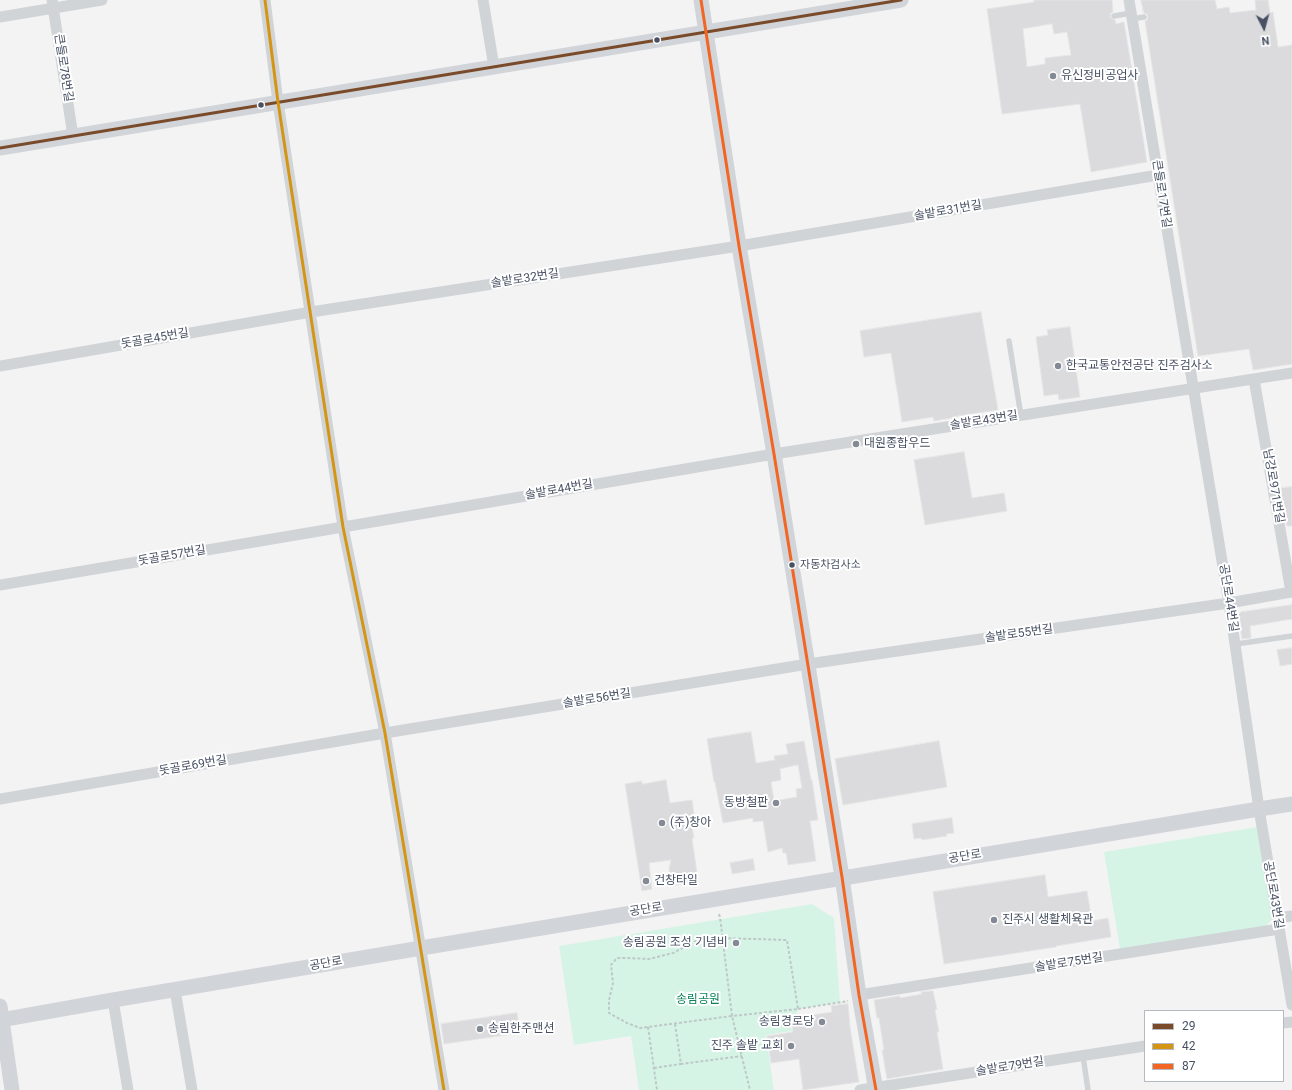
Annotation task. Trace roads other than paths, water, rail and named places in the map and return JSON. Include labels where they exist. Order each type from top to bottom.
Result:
[{"type":"street","points":[[0,17],[53,4],[102,0]]},
{"type":"street","points":[[264,0],[278,102],[343,527],[385,733],[444,1090]]},
{"type":"street","points":[[483,0],[494,67]]},
{"type":"street","points":[[701,0],[739,246],[876,1089]]},
{"type":"street","points":[[0,148],[901,0]]},
{"type":"street","name":"큰들로17번길","points":[[1129,0],[1193,388]]},
{"type":"street","name":"큰들로78번길","points":[[53,4],[73,136]]},
{"type":"street","name":"솔밭로31번길","points":[[739,246],[1158,175]]},
{"type":"street","name":"솔밭로32번길","points":[[310,312],[739,246]]},
{"type":"street","name":"돗골로45번길","points":[[0,366],[310,312]]},
{"type":"street","points":[[1193,388],[1292,373]]},
{"type":"street","name":"남강로971번길","points":[[1230,603],[1292,592],[1254,379]]},
{"type":"street","name":"솔밭로43번길","points":[[774,454],[1193,388]]},
{"type":"street","name":"공단로44번길","points":[[1193,388],[1230,603],[1259,809]]},
{"type":"street","name":"솔밭로44번길","points":[[343,527],[774,454]]},
{"type":"street","name":"돗골로57번길","points":[[0,585],[343,527]]},
{"type":"street","name":"솔밭로55번길","points":[[808,664],[1230,603]]},
{"type":"street","name":"솔밭로56번길","points":[[385,733],[808,664]]},
{"type":"street","name":"돗골로69번길","points":[[0,799],[385,733]]},
{"type":"street","name":"공단로","points":[[1,1016],[175,990],[842,877],[1292,804]]},
{"type":"street","name":"공단로43번길","points":[[1259,809],[1276,918],[1292,1005]]},
{"type":"street","points":[[1276,918],[1292,916]]},
{"type":"street","name":"솔밭로75번길","points":[[860,997],[1279,930]]},
{"type":"street","points":[[175,990],[192,1090]]},
{"type":"street","points":[[113,1000],[128,1090]]},
{"type":"street","points":[[1,1016],[12,1090]]},
{"type":"street","name":"솔밭로79번길","points":[[860,1090],[876,1089],[1144,1046]]},
{"type":"lane","points":[[1114,16],[1144,17]]},
{"type":"lane","points":[[1009,341],[1020,416]]},
{"type":"lane","points":[[1236,644],[1292,636]]},
{"type":"lane","points":[[1083,1056],[1088,1090]]},
{"type":"place","name":"유신정비공업사","points":[[1053,76]]},
{"type":"place","name":"한국교통안전공단 진주검사소","points":[[1058,366]]},
{"type":"place","name":"대원종합우드","points":[[856,444]]},
{"type":"place","name":"자동차검사소","points":[[792,565]]},
{"type":"place","name":"동방철판","points":[[776,803]]},
{"type":"place","name":"(주)창아","points":[[662,823]]},
{"type":"place","name":"건창타일","points":[[646,881]]},
{"type":"place","name":"진주시 생활체육관","points":[[994,920]]},
{"type":"place","name":"송림공원 조성 기념비","points":[[736,943]]},
{"type":"place","name":"송림경로당","points":[[822,1022]]},
{"type":"place","name":"송림한주맨션","points":[[480,1029]]},
{"type":"place","name":"진주 솔밭 교회","points":[[791,1046]]},
{"type":"park label","name":"송림공원","points":[[698,1000]]}]
